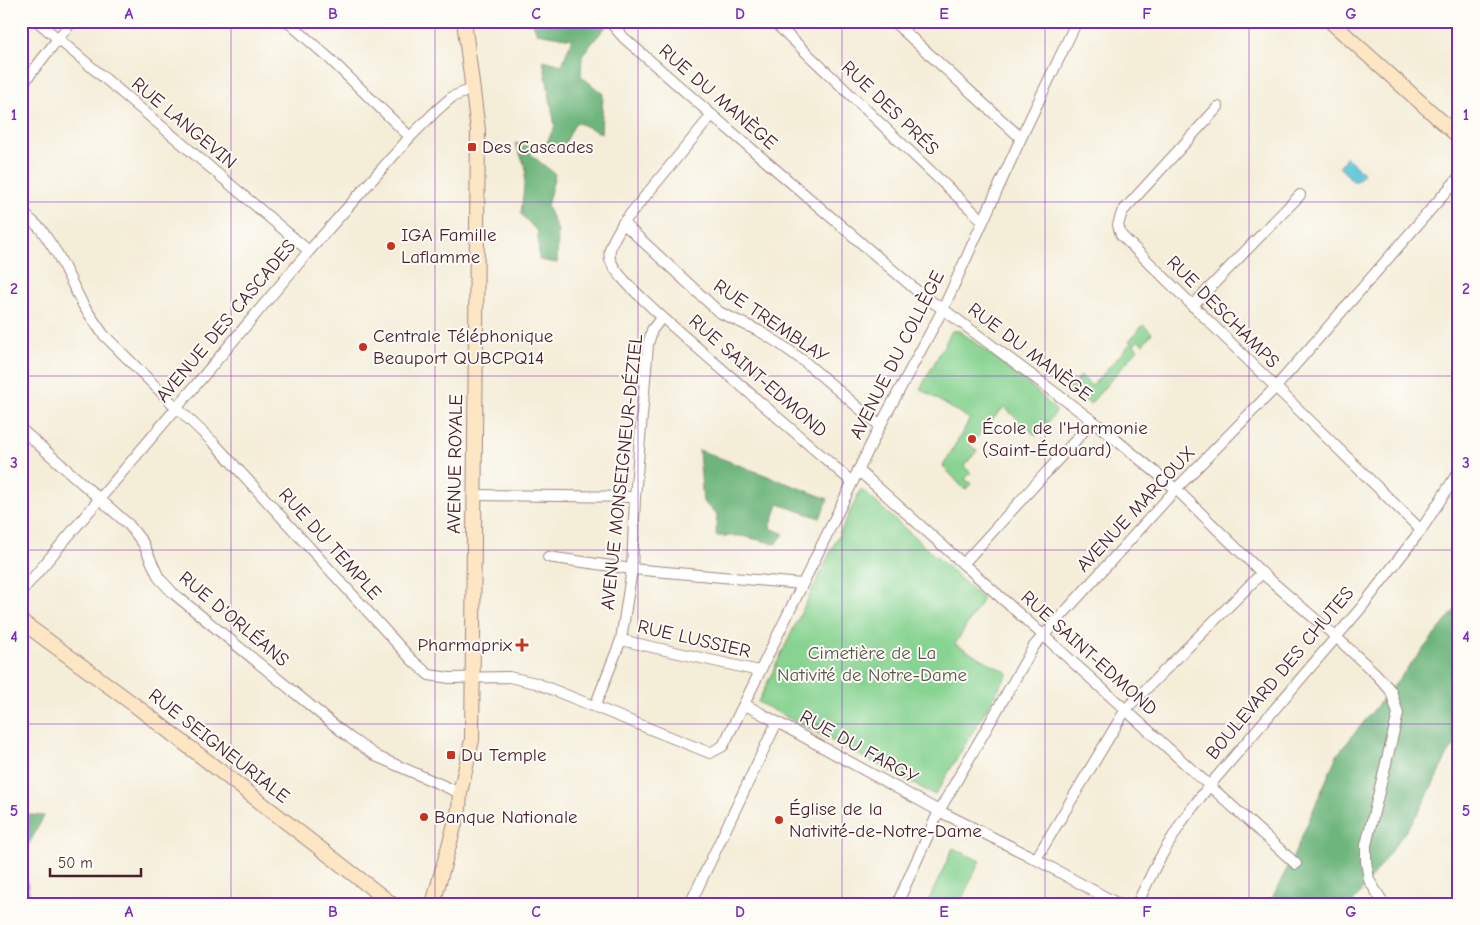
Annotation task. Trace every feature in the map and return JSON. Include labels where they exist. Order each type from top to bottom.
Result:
[{"type":"main road","name":"AVENUE ROYALE","points":[[432,904],[459,809],[460,793],[472,740],[478,130],[464,21]]},
{"type":"main road","points":[[1330,21],[1459,137]]},
{"type":"main road","name":"RUE SEIGNEURIALE","points":[[21,621],[136,706],[392,904]]},
{"type":"street","name":"RUE LANGEVIN","points":[[37,21],[309,251]]},
{"type":"street","points":[[21,86],[72,21]]},
{"type":"street","points":[[287,21],[331,60],[410,138]]},
{"type":"street","name":"RUE DU MANÈGE","points":[[609,21],[624,38],[922,296],[943,309],[1093,421],[1176,489],[1262,573],[1336,637],[1376,674],[1391,691],[1398,714],[1366,845],[1369,880],[1384,904]]},
{"type":"street","name":"RUE DES PRÉS","points":[[773,21],[983,221]]},
{"type":"street","points":[[893,21],[1021,138]]},
{"type":"street","name":"AVENUE DU COLLÈGE","points":[[710,753],[723,746],[880,426],[943,309],[1077,21]]},
{"type":"street","name":"AVENUE DES CASCADES","points":[[21,592],[309,251],[410,138],[452,97],[472,89]]},
{"type":"street","name":"RUE DESCHAMPS","points":[[1218,107],[1122,212],[1118,225],[1120,235],[1421,530]]},
{"type":"street","name":"AVENUE MONSEIGNEUR-DÉZIEL","points":[[595,706],[621,640],[632,569],[635,497],[648,345],[652,330],[662,317],[617,272],[610,258],[612,243],[623,223],[712,115]]},
{"type":"street","name":"AVENUE MARCOUX","points":[[897,904],[939,811],[1034,646],[1176,489],[1275,388],[1459,177]]},
{"type":"street","points":[[1192,306],[1300,195]]},
{"type":"street","name":"RUE DU TEMPLE","points":[[21,210],[41,228],[58,255],[83,305],[103,334],[214,443],[412,660],[429,674],[450,678],[509,677],[536,683],[710,753]]},
{"type":"street","name":"RUE TREMBLAY","points":[[623,223],[719,312],[761,332],[780,344],[805,362],[880,426]]},
{"type":"street","name":"RUE SAINT-EDMOND","points":[[662,317],[852,482]]},
{"type":"street","points":[[963,564],[1093,421]]},
{"type":"street","name":"RUE D'ORLÉANS","points":[[21,429],[129,525],[143,543],[159,578],[173,593],[335,725],[378,757],[460,793]]},
{"type":"street","name":"RUE SAINT-EDMOND","points":[[858,470],[1126,709],[1296,864]]},
{"type":"street","name":"BOULEVARD DES CHUTES","points":[[1137,904],[1157,863],[1183,820],[1209,786],[1361,608],[1421,530],[1459,471]]},
{"type":"street","points":[[474,495],[635,497]]},
{"type":"street","points":[[548,557],[632,569],[802,584]]},
{"type":"street","points":[[1036,859],[1126,709],[1262,573]]},
{"type":"street","name":"RUE LUSSIER","points":[[621,640],[759,672]]},
{"type":"street","name":"RUE DU FARGY","points":[[744,704],[939,811],[1036,859],[1118,904]]},
{"type":"street","points":[[690,904],[777,722]]},
{"type":"green space","points":[[532,21],[606,21],[608,24],[582,55],[581,76],[603,94],[601,133],[576,122],[562,149],[545,146],[555,126],[543,60],[562,65],[572,39],[537,33]]},
{"type":"green space","points":[[515,143],[533,147],[531,155],[555,174],[547,206],[558,231],[557,263],[539,260],[538,232],[521,214],[526,168]]},
{"type":"green space","points":[[1143,325],[1152,333],[1143,344],[1138,340],[1134,345],[1138,349],[1090,404],[1069,388],[1081,376],[1092,386],[1131,343],[1129,341]]},
{"type":"green space","points":[[952,331],[960,331],[1037,391],[1057,411],[1036,436],[1004,407],[970,445],[977,451],[964,466],[971,473],[965,479],[971,484],[965,490],[943,466],[970,419],[920,389]]},
{"type":"green space","points":[[699,450],[828,499],[820,518],[778,504],[770,528],[784,534],[776,544],[742,536],[716,536],[717,514],[703,502]]},
{"type":"green space","name":"Cimetière de La Nativité de Notre-Dame","points":[[861,489],[983,599],[955,644],[1008,673],[935,795],[758,702]]},
{"type":"green space","points":[[1459,605],[1459,739],[1448,754],[1418,814],[1352,904],[1269,904],[1293,857],[1337,755]]},
{"type":"green space","points":[[21,814],[44,816],[23,855],[29,894],[21,890]]},
{"type":"green space","points":[[953,848],[980,861],[959,904],[927,904]]},
{"type":"water","points":[[1347,157],[1364,174],[1355,183],[1339,167]]},
{"type":"place","name":"Des Cascades","points":[[472,147]]},
{"type":"place","name":"IGA Famille Laflamme","points":[[391,246]]},
{"type":"place","name":"Centrale Téléphonique Beauport QUBCPQ14","points":[[363,347]]},
{"type":"place","name":"École de l'Harmonie (Saint-Édouard)","points":[[972,439]]},
{"type":"place","name":"Pharmaprix","points":[[522,645]]},
{"type":"place","name":"Du Temple","points":[[451,755]]},
{"type":"place","name":"Banque Nationale","points":[[424,817]]},
{"type":"place","name":"Église de la Nativité-de-Notre-Dame","points":[[779,820]]}]
